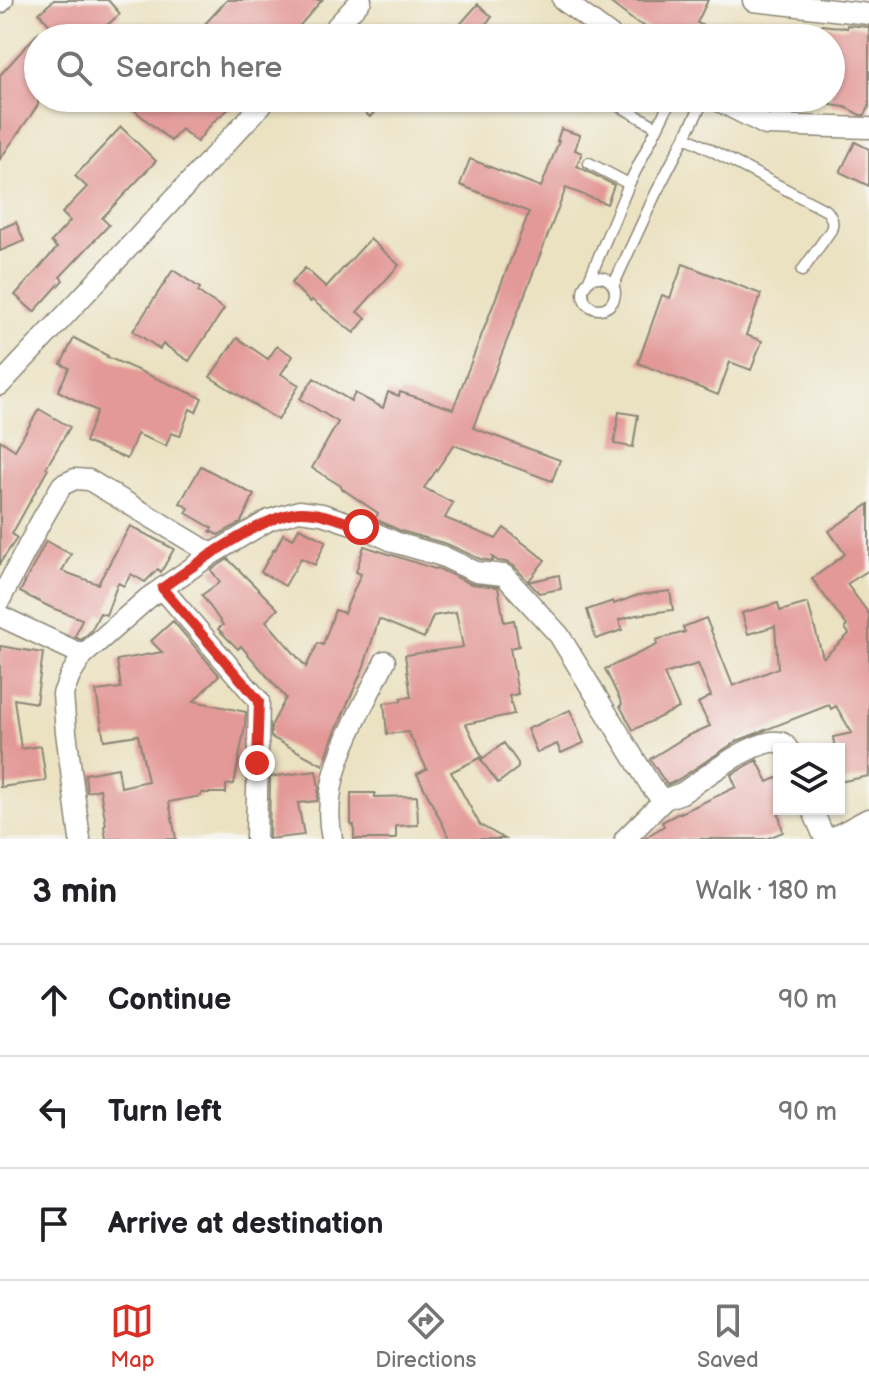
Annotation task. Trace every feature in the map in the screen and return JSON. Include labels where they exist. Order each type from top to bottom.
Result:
[{"type":"main road","points":[[839,839],[869,823]]},
{"type":"street","points":[[339,24],[361,0]]},
{"type":"street","points":[[563,0],[595,24]]},
{"type":"street","points":[[753,1],[869,14]]},
{"type":"street","points":[[0,385],[255,112]]},
{"type":"street","points":[[740,112],[766,125],[869,128]]},
{"type":"street","points":[[0,600],[62,485],[75,479],[89,480],[212,554]]},
{"type":"street","points":[[80,839],[63,694],[83,655],[148,598],[212,554],[269,520],[299,511],[322,514],[361,527],[397,543],[442,556],[476,572],[504,575],[559,635],[643,774],[660,797],[665,799]]},
{"type":"street","points":[[162,588],[259,701],[256,839]]},
{"type":"street","points":[[0,616],[83,655]]},
{"type":"street","points":[[332,839],[329,792],[339,755],[385,661]]},
{"type":"street","points":[[625,839],[665,799],[682,793],[749,749],[773,743]]},
{"type":"street","points":[[815,815],[825,839]]},
{"type":"lane","points":[[630,112],[657,127]]},
{"type":"lane","points":[[589,280],[602,277],[609,280],[615,293],[609,306],[595,309],[589,306],[584,300],[584,286],[665,112]]},
{"type":"lane","points":[[613,286],[698,112]]},
{"type":"lane","points":[[686,137],[827,211],[833,219],[831,230],[802,271]]},
{"type":"lane","points":[[589,163],[629,184]]},
{"type":"building","points":[[54,0],[108,0],[120,14],[108,24],[49,24],[39,13]]},
{"type":"building","points":[[227,0],[322,0],[301,24],[205,24]]},
{"type":"building","points":[[607,0],[708,0],[697,23],[699,24],[640,24]]},
{"type":"building","points":[[478,4],[492,17],[486,24],[460,24]]},
{"type":"building","points":[[847,25],[869,27],[869,107],[865,115],[845,107]]},
{"type":"building","points":[[24,48],[24,112],[33,112],[0,159],[0,75]]},
{"type":"building","points":[[137,112],[225,112],[197,142],[181,129],[171,141]]},
{"type":"building","points":[[121,127],[156,161],[102,218],[109,225],[60,277],[63,280],[34,312],[15,295],[57,248],[51,242],[70,221],[62,213],[87,187],[75,176]]},
{"type":"building","points":[[561,129],[580,135],[575,150],[582,153],[577,166],[614,185],[607,204],[566,188],[473,428],[560,460],[552,481],[454,445],[424,488],[453,503],[445,518],[496,539],[504,528],[545,560],[528,582],[514,566],[506,562],[492,557],[493,561],[480,559],[375,519],[378,513],[312,468],[338,422],[300,399],[314,378],[351,401],[355,393],[383,408],[388,392],[399,396],[400,392],[453,409],[529,212],[460,185],[470,159],[541,187]]},
{"type":"building","points":[[855,142],[869,149],[869,186],[840,172]]},
{"type":"building","points":[[16,222],[24,241],[0,251],[0,229]]},
{"type":"building","points":[[370,239],[399,265],[357,312],[366,318],[354,333],[312,300],[310,302],[291,283],[305,268],[326,287]]},
{"type":"building","points":[[683,264],[761,294],[746,335],[762,341],[751,370],[730,362],[718,395],[638,363],[662,295],[670,298]]},
{"type":"building","points":[[173,270],[224,309],[189,361],[163,344],[160,349],[133,331]]},
{"type":"building","points":[[74,338],[107,357],[202,398],[196,412],[190,409],[180,436],[171,433],[166,446],[137,434],[127,459],[85,442],[97,411],[58,391],[69,368],[61,364]]},
{"type":"building","points":[[237,338],[268,359],[277,346],[293,356],[281,374],[299,385],[278,420],[210,377]]},
{"type":"building","points":[[39,409],[70,427],[12,534],[17,538],[0,563],[0,440],[15,450]]},
{"type":"building","points":[[619,412],[638,415],[633,447],[614,444]]},
{"type":"building","points":[[201,466],[254,495],[241,522],[218,535],[186,513],[189,508],[180,503]]},
{"type":"building","points":[[869,504],[869,570],[847,584],[869,614],[869,776],[845,781],[845,743],[834,743],[833,737],[852,733],[836,706],[831,709],[829,705],[737,741],[667,785],[650,759],[710,726],[698,703],[711,696],[698,664],[664,674],[679,708],[633,730],[605,669],[657,645],[656,640],[685,632],[683,627],[706,618],[733,686],[778,668],[775,626],[748,634],[742,613],[778,603],[780,611],[808,603],[823,658],[849,634],[845,628],[847,626],[812,579],[845,554],[829,531]]},
{"type":"building","points":[[130,526],[174,549],[161,572],[158,569],[145,582],[131,574],[124,586],[118,583],[106,615],[100,613],[91,631],[81,640],[75,637],[82,619],[20,592],[46,541],[71,554],[62,571],[98,584]]},
{"type":"building","points":[[299,528],[326,541],[315,565],[301,558],[285,586],[261,572],[283,534],[293,539]]},
{"type":"building","points":[[364,546],[437,568],[471,584],[498,587],[504,622],[514,620],[519,646],[510,648],[518,694],[509,696],[514,714],[466,724],[482,757],[451,772],[480,825],[505,839],[450,839],[417,774],[427,769],[408,732],[387,734],[384,703],[411,697],[405,655],[463,647],[456,612],[433,616],[424,638],[379,619],[364,666],[323,765],[271,737],[271,726],[286,698],[241,646],[238,649],[218,629],[223,625],[202,595],[220,582],[211,570],[228,559],[278,609],[266,621],[306,667],[318,643],[323,645],[335,610],[344,613],[361,574],[356,572]]},
{"type":"building","points":[[559,575],[561,589],[539,593],[529,582]]},
{"type":"building","points":[[670,591],[673,610],[619,620],[622,630],[596,639],[587,610],[638,595]]},
{"type":"building","points":[[173,621],[219,675],[194,701],[246,712],[234,784],[226,785],[226,793],[201,793],[201,796],[169,802],[176,839],[106,839],[100,789],[87,792],[85,774],[118,768],[121,787],[148,781],[138,735],[104,740],[96,691],[121,688],[117,660],[162,652],[151,641]]},
{"type":"building","points":[[0,646],[43,653],[36,703],[14,699],[21,749],[41,746],[46,781],[0,787]]},
{"type":"building","points":[[570,710],[584,743],[561,753],[557,744],[537,753],[527,729]]},
{"type":"building","points":[[504,743],[518,763],[518,768],[498,783],[481,760]]},
{"type":"building","points":[[757,760],[768,782],[773,780],[773,815],[779,815],[783,832],[766,839],[643,839],[664,826],[662,822],[736,787],[731,775]]},
{"type":"building","points":[[316,771],[319,787],[317,801],[298,803],[304,835],[269,839],[270,777]]},
{"type":"building","points":[[351,793],[375,793],[375,797],[417,796],[418,825],[396,826],[396,839],[354,839]]},
{"type":"route","points":[[257,763],[259,701],[162,588],[269,520],[299,511],[322,514],[361,527]]}]
